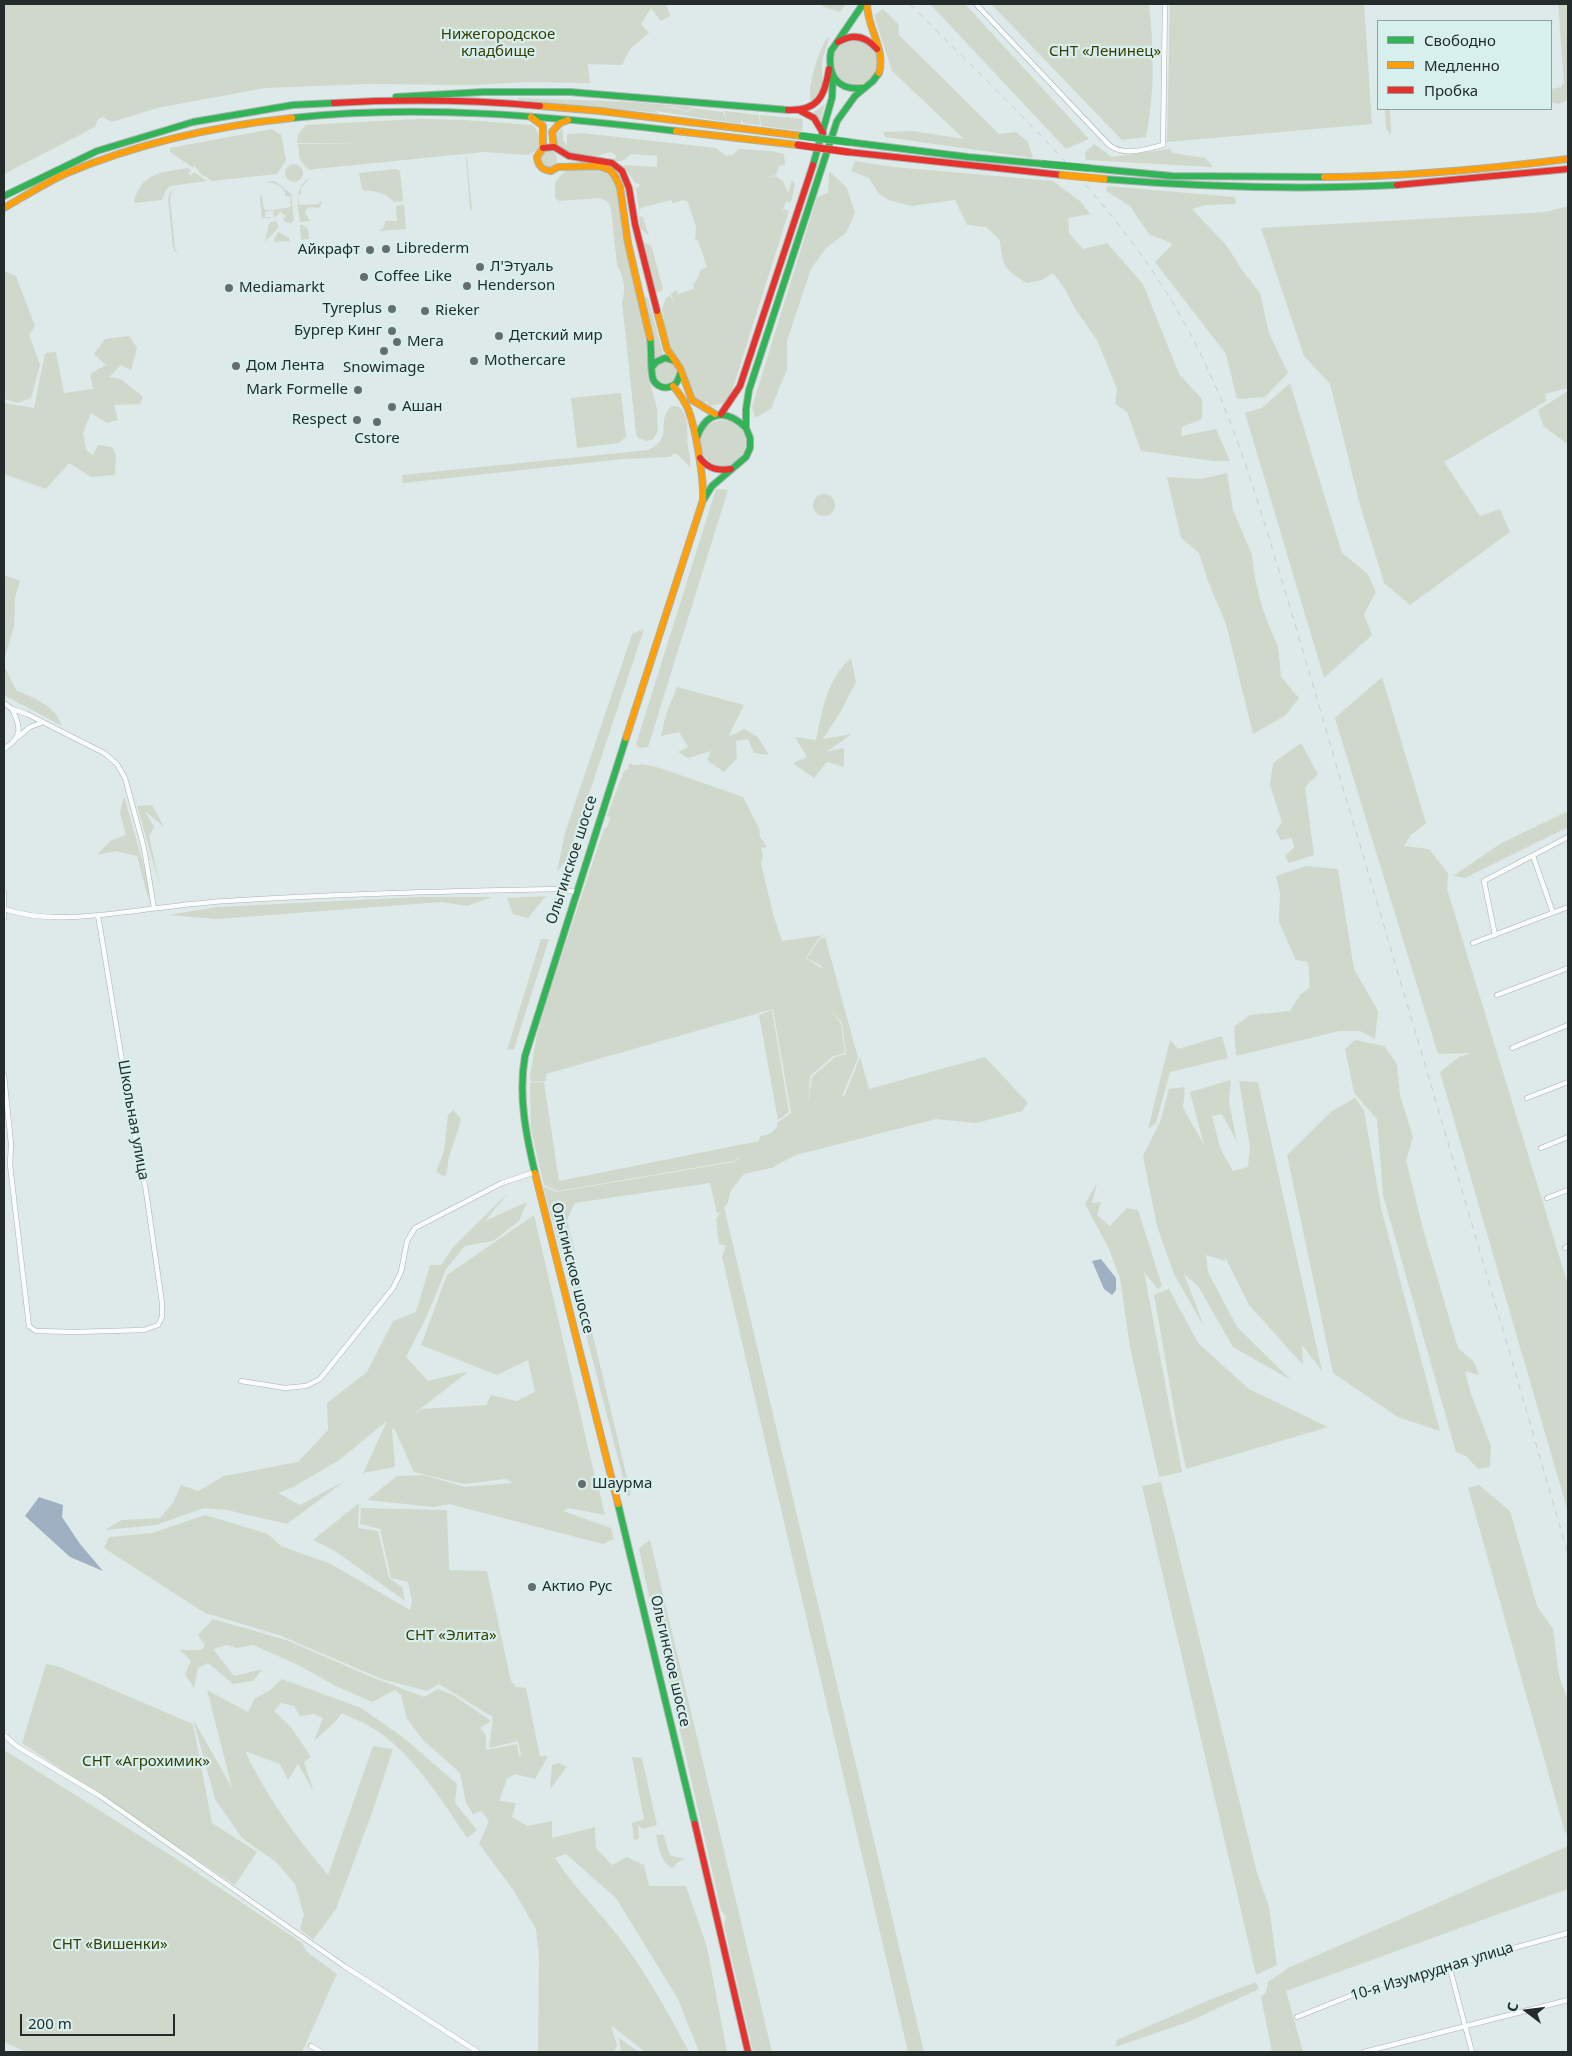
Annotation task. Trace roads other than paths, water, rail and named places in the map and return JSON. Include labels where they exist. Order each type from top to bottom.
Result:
[{"type":"main road","points":[[799,110],[812,106],[824,95],[827,87],[828,60],[835,45],[865,4]]},
{"type":"main road","points":[[703,500],[712,486],[741,464],[750,448],[750,438],[746,428],[749,390],[837,121],[846,106],[866,86],[874,81],[879,74],[881,62],[879,52],[868,20],[865,4]]},
{"type":"main road","points":[[835,45],[843,39],[855,36],[866,38],[872,42],[879,52]]},
{"type":"main road","points":[[829,69],[833,77],[845,87],[857,89],[866,86]]},
{"type":"main road","points":[[696,443],[698,430],[705,420],[718,414],[734,397],[740,386],[823,133],[832,98],[833,77]]},
{"type":"main road","points":[[4,196],[30,180],[85,155],[148,133],[192,122],[282,107],[426,94],[483,92],[595,94],[799,110],[817,120],[823,133]]},
{"type":"main road","points":[[373,100],[464,101],[530,105],[636,116],[968,157],[1172,176],[1257,178],[1377,177],[1490,169],[1568,159]]},
{"type":"main road","points":[[4,208],[68,173],[113,156],[194,133],[308,116],[359,112],[464,111],[529,116],[798,145],[967,166],[1209,187],[1377,186],[1454,182],[1568,169]]},
{"type":"main road","points":[[529,116],[543,126],[543,148],[537,157],[539,166],[546,171],[558,167],[599,166],[610,170],[615,176],[620,188],[628,243],[652,348],[652,375],[654,382],[665,388],[673,386],[680,378],[681,372]]},
{"type":"main road","points":[[558,167],[561,157],[556,150],[552,132],[560,123],[570,120]]},
{"type":"main road","points":[[543,148],[548,146],[569,156],[612,163],[622,171],[627,178],[635,224],[667,349],[681,372],[692,400],[718,414],[733,416],[746,428]]},
{"type":"main road","points":[[653,366],[656,362],[665,358],[675,361]]},
{"type":"main road","points":[[673,386],[688,407],[694,424],[697,453],[704,477],[703,500]]},
{"type":"main road","points":[[697,453],[708,467],[723,471],[733,469]]},
{"type":"main road","name":"Ольгинское шоссе","points":[[703,500],[534,1020],[524,1063],[522,1104],[535,1172],[636,1574],[748,2052]]},
{"type":"street","points":[[976,4],[1109,145],[1116,150],[1129,152],[1163,145],[1165,4]]},
{"type":"street","points":[[4,703],[12,709],[104,753],[114,760],[121,770],[144,848],[154,908]]},
{"type":"street","points":[[12,709],[18,724],[16,739]]},
{"type":"street","points":[[4,749],[30,727],[42,723]]},
{"type":"street","points":[[1495,935],[1484,881],[1568,837]]},
{"type":"street","points":[[1533,856],[1553,913]]},
{"type":"street","points":[[4,909],[35,916],[98,915],[224,902],[380,893],[560,889],[575,892]]},
{"type":"street","points":[[4,894],[4,918]]},
{"type":"street","points":[[1473,943],[1568,907]]},
{"type":"street","name":"Школьная улица","points":[[4,1075],[11,1144],[10,1165],[29,1326],[36,1331],[75,1332],[144,1330],[158,1324],[162,1317],[162,1303],[146,1190],[134,1133],[98,915]]},
{"type":"street","points":[[1497,995],[1568,968]]},
{"type":"street","points":[[1512,1048],[1568,1025]]},
{"type":"street","points":[[1526,1098],[1568,1082]]},
{"type":"street","points":[[1541,1148],[1568,1137]]},
{"type":"street","points":[[241,1381],[285,1388],[315,1383],[335,1362],[374,1313],[397,1280],[403,1263],[407,1241],[415,1228],[502,1183],[535,1172]]},
{"type":"street","points":[[1547,1198],[1568,1190]]},
{"type":"street","points":[[4,1735],[18,1747],[107,1802],[344,1966],[478,2052]]},
{"type":"street","name":"10-я Изумрудная улица","points":[[1297,2017],[1370,1988],[1568,1933]]},
{"type":"street","points":[[1449,1965],[1472,2052]]},
{"type":"street","points":[[1364,2052],[1568,2000]]},
{"type":"street","points":[[311,2046],[321,2052]]},
{"type":"water","points":[[1101,1259],[1116,1278],[1116,1290],[1112,1295],[1104,1289],[1092,1261]]},
{"type":"water","points":[[39,1497],[63,1505],[62,1517],[80,1544],[103,1571],[70,1557],[25,1516]]},
{"type":"railway","points":[[910,4],[1019,113],[1090,189],[1153,271],[1180,315],[1212,377],[1248,472],[1287,597],[1568,1554]]},
{"type":"place","name":"Librederm","points":[[386,249]]},
{"type":"place","name":"Айкрафт","points":[[370,250]]},
{"type":"place","name":"Л'Этуаль","points":[[480,267]]},
{"type":"place","name":"Coffee Like","points":[[364,277]]},
{"type":"place","name":"Henderson","points":[[467,286]]},
{"type":"place","name":"Mediamarkt","points":[[229,288]]},
{"type":"place","name":"Tyreplus","points":[[392,309]]},
{"type":"place","name":"Rieker","points":[[425,311]]},
{"type":"place","name":"Бургер Кинг","points":[[392,331]]},
{"type":"place","name":"Детский мир","points":[[499,336]]},
{"type":"place","name":"Мега","points":[[397,342]]},
{"type":"place","name":"Snowimage","points":[[384,351]]},
{"type":"place","name":"Mothercare","points":[[474,361]]},
{"type":"place","name":"Дом Лента","points":[[236,366]]},
{"type":"place","name":"Mark Formelle","points":[[358,390]]},
{"type":"place","name":"Ашан","points":[[392,407]]},
{"type":"place","name":"Respect","points":[[357,420]]},
{"type":"place","name":"Cstore","points":[[377,422]]},
{"type":"place","name":"Шаурма","points":[[582,1484]]},
{"type":"place","name":"Актио Рус","points":[[532,1587]]},
{"type":"park label","name":"Нижегородское кладбище","points":[[498,44]]},
{"type":"park label","name":"СНТ «Ленинец»","points":[[1105,52]]},
{"type":"park label","name":"СНТ «Элита»","points":[[451,1636]]},
{"type":"park label","name":"СНТ «Агрохимик»","points":[[146,1762]]},
{"type":"park label","name":"СНТ «Вишенки»","points":[[110,1945]]}]
